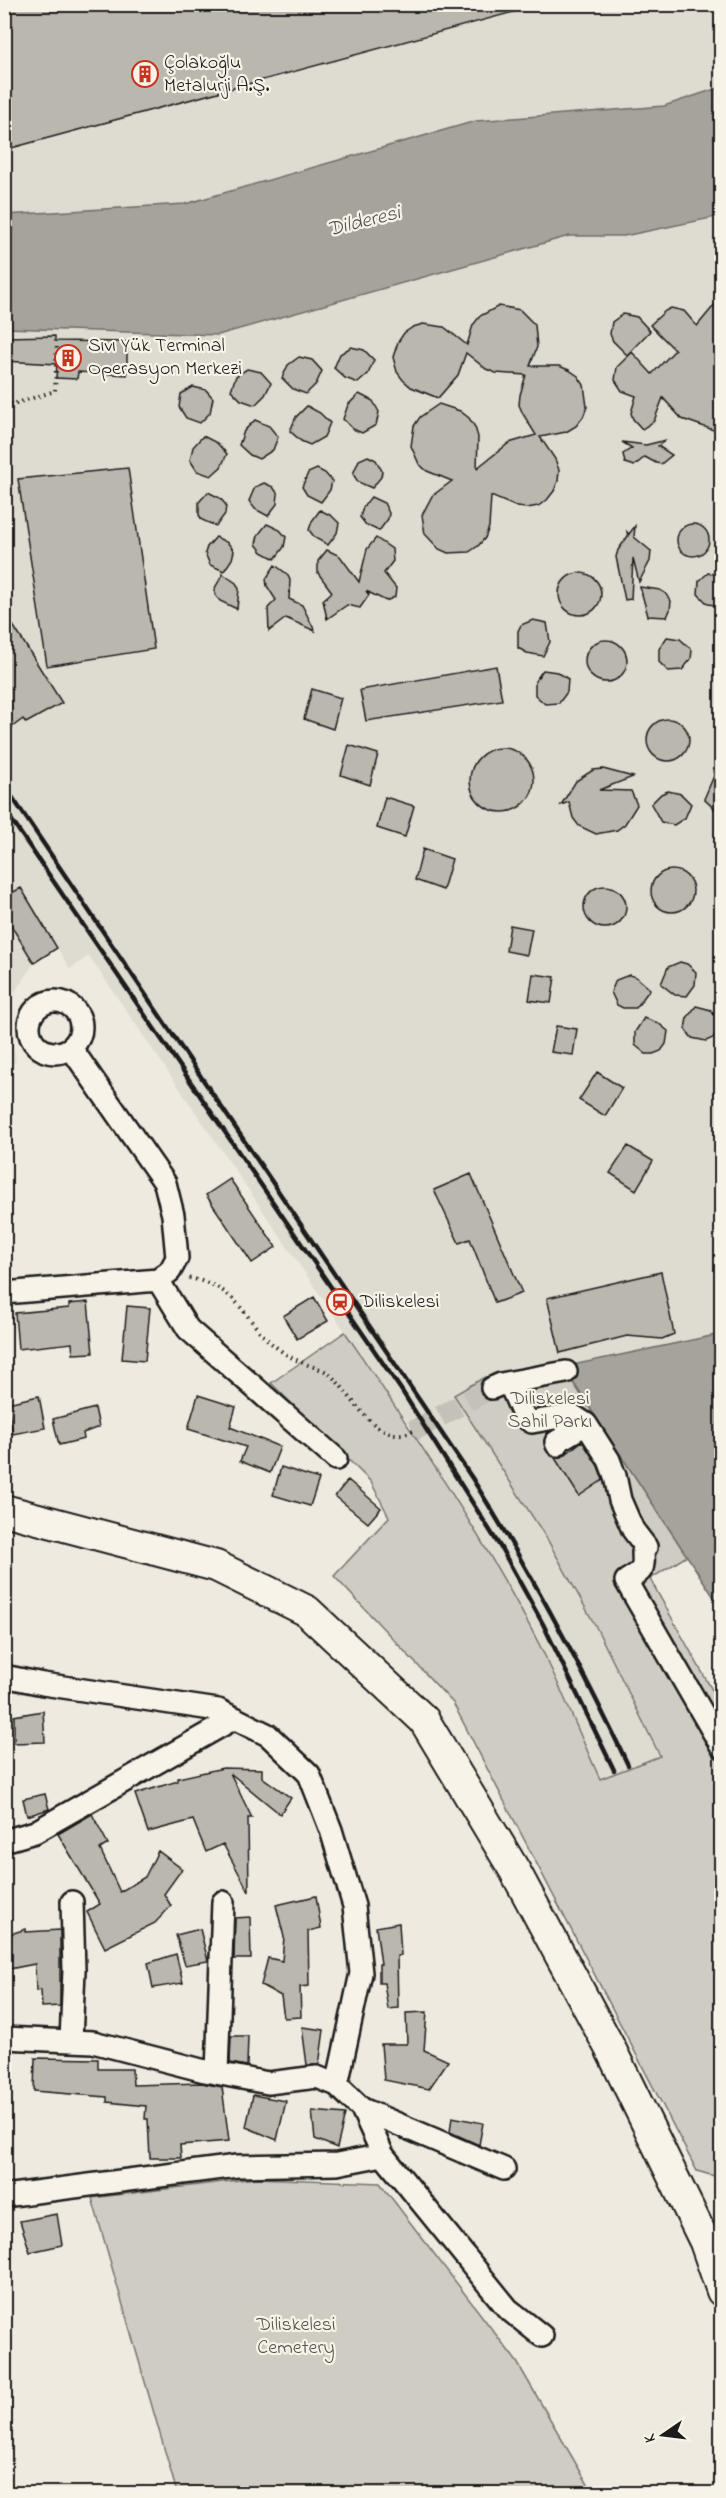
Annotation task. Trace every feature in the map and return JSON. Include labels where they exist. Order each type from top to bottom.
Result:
[{"type":"main road","points":[[4,1510],[216,1566],[307,1611],[424,1720],[514,1871],[610,2048],[705,2242],[722,2292]]},
{"type":"street","points":[[4,1293],[158,1280],[170,1271],[177,1258],[173,1215],[165,1183],[71,1048]]},
{"type":"street","points":[[158,1280],[188,1329],[336,1459]]},
{"type":"street","points":[[566,1372],[496,1386],[514,1390],[522,1412],[532,1422],[556,1411],[572,1415],[586,1424],[613,1468],[609,1486],[645,1553],[640,1572],[626,1581],[722,1747]]},
{"type":"street","points":[[557,1445],[556,1442],[586,1424]]},
{"type":"street","points":[[4,1676],[218,1710],[268,1735],[309,1774],[331,1830],[354,1906],[361,1973],[337,2085]]},
{"type":"street","points":[[4,1841],[35,1832],[235,1718]]},
{"type":"street","points":[[71,2041],[74,1970],[72,1902]]},
{"type":"street","points":[[217,2073],[223,1902]]},
{"type":"street","points":[[4,2038],[93,2043],[268,2083],[317,2077],[337,2085],[362,2109],[504,2169]]},
{"type":"street","points":[[362,2109],[383,2155],[508,2309],[542,2336]]},
{"type":"street","points":[[4,2196],[237,2166],[337,2164],[383,2155]]},
{"type":"path","points":[[4,407],[56,391],[56,345]]},
{"type":"path","points":[[5,361],[11,405]]},
{"type":"path","points":[[158,1280],[186,1278],[214,1286],[243,1306],[269,1342],[295,1360],[327,1372],[369,1420],[381,1430],[398,1436],[413,1431]]},
{"type":"shaded area","name":"Çolakoğlu Metalurji A.Ş.","points":[[5,5],[721,5],[721,87],[664,106],[476,121],[185,204],[5,215]]},
{"type":"shaded area","points":[[721,216],[721,1334],[563,1367],[485,1377],[454,1395],[547,1539],[595,1625],[660,1756],[600,1779],[538,1643],[486,1550],[413,1431],[89,956],[70,969],[21,888],[5,897],[5,328],[218,335],[569,236],[624,236]]},
{"type":"shaded area","points":[[4,914],[34,963],[7,1004],[16,1062],[5,1064]]},
{"type":"green space","name":"Diliskelesi Sahil Parkı","points":[[345,1332],[446,1484],[494,1562],[538,1642],[600,1779],[660,1756],[595,1625],[547,1539],[454,1395],[485,1377],[563,1367],[687,1556],[650,1579],[721,1706],[721,1743],[620,1579],[721,1758],[721,2178],[697,2171],[453,1703],[334,1576],[389,1517],[371,1482],[271,1383]]},
{"type":"green space","name":"Diliskelesi Cemetery","points":[[256,2178],[380,2183],[517,2362],[593,2493],[177,2493],[92,2198]]},
{"type":"water","name":"Dilderesi","points":[[721,87],[721,216],[624,236],[569,236],[218,335],[5,328],[5,215],[185,204],[476,121],[664,106]]},
{"type":"water","points":[[721,1334],[721,1608],[563,1367]]},
{"type":"building","name":"Çolakoğlu Metalurji A.Ş.","points":[[4,4],[520,4],[521,10],[4,150]]},
{"type":"building","points":[[722,296],[722,433],[682,419],[663,398],[654,421],[642,429],[631,413],[636,396],[622,391],[615,380],[617,367],[632,352],[652,374],[675,350],[650,325],[671,308],[684,311],[697,326]]},
{"type":"building","points":[[499,306],[520,310],[535,325],[537,347],[530,366],[559,366],[578,376],[584,385],[587,407],[576,426],[566,432],[540,437],[555,459],[559,470],[554,491],[547,500],[538,506],[527,508],[517,507],[491,496],[489,527],[485,538],[469,552],[448,553],[439,549],[425,534],[422,515],[432,496],[452,481],[427,471],[419,464],[411,446],[414,426],[420,417],[439,404],[460,411],[469,418],[478,437],[477,468],[509,443],[536,435],[519,405],[526,375],[496,373],[486,369],[466,353],[458,375],[438,398],[411,387],[403,380],[397,372],[393,357],[404,333],[423,324],[444,327],[467,345],[473,325],[480,316]]},
{"type":"building","points":[[623,314],[637,317],[650,331],[627,355],[613,341],[610,334],[612,322]]},
{"type":"building","points":[[55,336],[55,341],[127,342],[127,375],[78,372],[77,379],[56,378],[57,364],[4,361],[4,337]]},
{"type":"building","points":[[351,347],[364,350],[374,360],[368,374],[358,383],[345,378],[334,368],[340,354]]},
{"type":"building","points":[[299,357],[312,360],[322,371],[316,384],[306,394],[293,389],[282,378],[288,365]]},
{"type":"building","points":[[247,369],[261,372],[271,383],[265,395],[255,405],[241,400],[231,390],[236,376]]},
{"type":"building","points":[[193,387],[206,390],[213,398],[210,413],[200,423],[186,418],[179,407],[181,394]]},
{"type":"building","points":[[359,394],[373,401],[379,412],[376,425],[362,433],[353,429],[343,419],[348,405]]},
{"type":"building","points":[[307,406],[320,413],[330,423],[324,437],[310,445],[301,441],[290,431],[296,417]]},
{"type":"building","points":[[255,420],[269,426],[278,437],[273,450],[259,459],[250,455],[239,445],[244,431]]},
{"type":"building","points":[[203,436],[217,443],[227,454],[221,467],[211,476],[197,471],[190,460],[193,447]]},
{"type":"building","points":[[666,440],[658,446],[672,455],[661,464],[645,457],[634,466],[625,463],[623,454],[632,448],[622,442],[646,445]]},
{"type":"building","points":[[368,456],[376,460],[382,471],[381,477],[372,488],[358,482],[353,474],[359,460]]},
{"type":"building","points":[[128,468],[154,649],[47,666],[18,479]]},
{"type":"building","points":[[317,469],[325,473],[332,481],[330,490],[321,502],[307,495],[302,487],[308,473]]},
{"type":"building","points":[[264,483],[273,487],[278,494],[277,504],[268,516],[255,509],[249,501],[255,487]]},
{"type":"building","points":[[208,492],[220,498],[226,505],[225,514],[216,526],[202,520],[199,515],[199,502]]},
{"type":"building","points":[[371,497],[384,503],[389,513],[388,519],[379,531],[366,525],[360,517],[363,507]]},
{"type":"building","points":[[320,510],[332,516],[339,523],[337,533],[328,545],[315,538],[309,530]]},
{"type":"building","points":[[267,524],[280,530],[286,537],[284,547],[275,559],[262,552],[256,544],[258,535]]},
{"type":"building","points":[[693,524],[704,529],[709,540],[704,551],[693,556],[682,551],[677,540],[682,529]]},
{"type":"building","points":[[635,526],[634,537],[651,551],[650,561],[639,582],[633,558],[631,599],[625,600],[616,557],[628,536],[627,532],[629,534]]},
{"type":"building","points":[[216,537],[228,543],[234,551],[224,571],[210,565],[205,553]]},
{"type":"building","points":[[376,538],[392,549],[393,561],[384,573],[396,588],[395,597],[386,601],[366,591],[369,595],[360,608],[347,605],[327,619],[323,600],[332,592],[318,573],[318,561],[327,550],[340,556],[359,582],[367,549]]},
{"type":"building","points":[[275,565],[287,574],[290,580],[289,599],[302,605],[315,631],[286,618],[269,631],[268,608],[276,600],[267,586],[266,579]]},
{"type":"building","points":[[580,573],[588,574],[595,579],[600,586],[600,602],[595,609],[588,614],[580,615],[572,614],[565,609],[560,602],[559,594],[560,586],[565,579],[572,574]]},
{"type":"building","points":[[708,573],[722,575],[722,606],[708,604],[698,594],[699,581]]},
{"type":"building","points":[[223,574],[236,583],[239,589],[237,609],[220,601],[215,595],[215,588]]},
{"type":"building","points":[[640,587],[665,593],[671,601],[667,617],[648,616]]},
{"type":"building","points":[[4,611],[62,703],[26,723],[23,719],[4,733]]},
{"type":"building","points":[[533,620],[547,623],[550,642],[543,656],[527,653],[518,648],[518,631],[521,625]]},
{"type":"building","points":[[667,637],[680,639],[692,650],[691,659],[682,670],[668,671],[659,662],[659,649]]},
{"type":"building","points":[[606,640],[614,641],[621,646],[626,653],[626,669],[621,676],[614,681],[606,682],[598,681],[591,676],[586,669],[585,661],[586,653],[591,646],[598,641]]},
{"type":"building","points":[[496,666],[502,700],[366,721],[360,690]]},
{"type":"building","points":[[543,670],[557,672],[568,679],[567,692],[559,703],[545,704],[535,695],[535,681]]},
{"type":"building","points":[[312,689],[341,698],[333,729],[304,719]]},
{"type":"building","points":[[668,719],[676,720],[683,725],[688,732],[688,748],[683,755],[676,760],[668,761],[660,760],[653,755],[648,748],[647,740],[648,732],[653,725],[660,720]]},
{"type":"building","points":[[349,745],[378,754],[370,785],[341,775]]},
{"type":"building","points":[[496,748],[508,748],[525,757],[532,768],[534,780],[532,792],[525,803],[508,812],[496,812],[484,807],[475,798],[470,786],[470,774],[475,762],[484,753]]},
{"type":"building","points":[[722,757],[722,816],[704,799]]},
{"type":"building","points":[[603,769],[633,777],[599,790],[631,791],[637,805],[625,824],[617,830],[596,834],[579,826],[573,818],[569,802],[561,805],[576,781],[593,770]]},
{"type":"building","points":[[668,791],[681,794],[691,804],[685,818],[674,825],[661,822],[651,804],[661,794]]},
{"type":"building","points":[[385,797],[414,806],[405,837],[377,828]]},
{"type":"building","points":[[423,849],[452,859],[443,890],[415,880]]},
{"type":"building","points":[[672,870],[680,871],[687,876],[692,883],[692,899],[687,906],[680,911],[672,912],[664,911],[657,906],[652,899],[651,891],[652,883],[657,876],[664,871]]},
{"type":"building","points":[[605,886],[613,887],[620,892],[625,899],[625,915],[620,922],[613,927],[605,928],[597,927],[590,922],[585,915],[584,907],[585,899],[590,892],[597,887]]},
{"type":"building","points":[[21,888],[57,948],[34,963],[4,914],[4,897]]},
{"type":"building","points":[[510,925],[532,929],[527,955],[506,951]]},
{"type":"building","points":[[680,962],[687,964],[696,972],[695,985],[687,996],[675,995],[661,984],[668,967]]},
{"type":"building","points":[[533,974],[555,977],[551,1003],[529,1000]]},
{"type":"building","points":[[629,975],[636,977],[650,989],[636,1008],[623,1008],[617,1005],[611,992],[616,980]]},
{"type":"building","points":[[696,1006],[711,1010],[719,1022],[718,1031],[713,1038],[706,1041],[692,1038],[685,1029],[687,1018]]},
{"type":"building","points":[[644,1018],[658,1023],[668,1031],[666,1044],[661,1051],[646,1054],[635,1045],[635,1032]]},
{"type":"building","points":[[556,1026],[577,1029],[573,1055],[551,1052]]},
{"type":"building","points":[[597,1072],[622,1088],[605,1116],[579,1100]]},
{"type":"building","points":[[628,1146],[653,1161],[636,1190],[610,1173]]},
{"type":"building","points":[[471,1174],[522,1293],[495,1303],[470,1239],[459,1243],[434,1190]]},
{"type":"building","points":[[230,1179],[276,1247],[252,1263],[206,1195]]},
{"type":"building","points":[[661,1272],[674,1334],[662,1339],[627,1336],[560,1353],[547,1298]]},
{"type":"building","points":[[314,1297],[328,1321],[297,1339],[283,1316]]},
{"type":"building","points":[[88,1302],[93,1353],[73,1354],[72,1343],[18,1349],[15,1313],[69,1308],[69,1304]]},
{"type":"building","points":[[127,1306],[150,1308],[145,1361],[122,1359]]},
{"type":"building","points":[[198,1395],[236,1407],[230,1427],[280,1447],[270,1473],[240,1461],[246,1447],[188,1429]]},
{"type":"building","points":[[39,1396],[45,1428],[13,1434],[7,1403]]},
{"type":"building","points":[[95,1408],[99,1427],[83,1433],[84,1439],[59,1445],[53,1419]]},
{"type":"building","points":[[582,1441],[598,1466],[603,1480],[579,1496],[555,1458],[562,1457]]},
{"type":"building","points":[[281,1467],[319,1479],[310,1506],[273,1495]]},
{"type":"building","points":[[348,1480],[381,1508],[368,1523],[335,1496]]},
{"type":"building","points":[[43,1711],[45,1742],[14,1743],[14,1716]]},
{"type":"building","points":[[223,1768],[262,1769],[262,1777],[291,1798],[280,1814],[230,1773],[252,1818],[248,1818],[249,1892],[223,1844],[206,1852],[193,1820],[148,1832],[135,1794],[178,1781],[178,1778]]},
{"type":"building","points":[[45,1794],[49,1809],[27,1816],[23,1799]]},
{"type":"building","points":[[92,1814],[108,1844],[100,1849],[120,1892],[145,1877],[158,1851],[182,1869],[164,1894],[171,1906],[155,1923],[105,1948],[87,1912],[100,1904],[58,1834]]},
{"type":"building","points":[[316,1896],[321,1928],[308,1931],[309,1986],[300,1987],[301,2017],[284,2018],[281,1996],[261,1985],[268,1958],[282,1961],[284,1937],[276,1905]]},
{"type":"building","points":[[250,1917],[251,1959],[234,1959],[235,1918]]},
{"type":"building","points":[[399,1923],[401,1955],[397,1956],[398,2008],[388,2009],[384,1983],[379,1983],[379,1964],[381,1964],[376,1927]]},
{"type":"building","points":[[26,1929],[26,1932],[60,1930],[60,2006],[42,2007],[41,1990],[36,1991],[35,1964],[4,1970],[4,1936]]},
{"type":"building","points":[[200,1929],[208,1961],[185,1965],[176,1935]]},
{"type":"building","points":[[176,1954],[183,1983],[153,1988],[148,1963]]},
{"type":"building","points":[[427,2012],[424,2050],[448,2061],[429,2089],[384,2080],[381,2044],[407,2044],[406,2013]]},
{"type":"building","points":[[302,2027],[324,2030],[319,2065],[307,2065]]},
{"type":"building","points":[[231,2036],[248,2036],[247,2066],[230,2063]]},
{"type":"building","points":[[35,2058],[98,2059],[98,2069],[132,2069],[133,2085],[202,2083],[222,2087],[229,2141],[180,2145],[181,2158],[150,2158],[148,2119],[145,2119],[146,2106],[107,2102],[107,2097],[34,2091]]},
{"type":"building","points":[[253,2095],[286,2101],[277,2140],[246,2127]]},
{"type":"building","points":[[312,2111],[345,2114],[337,2148],[315,2139]]},
{"type":"building","points":[[452,2117],[483,2123],[479,2145],[450,2132]]},
{"type":"building","points":[[57,2214],[62,2245],[30,2252],[20,2221]]},
{"type":"tunnel","points":[[413,1431],[492,1388]]},
{"type":"railway","points":[[4,785],[472,1478],[554,1619],[628,1765]]},
{"type":"railway","points":[[4,809],[402,1391],[501,1548],[543,1624],[614,1770]]},
{"type":"place","name":"Çolakoğlu Metalurji A.Ş.","points":[[145,74]]},
{"type":"place","name":"Sıvı Yük Terminal Operasyon Merkezi","points":[[68,358]]},
{"type":"place","name":"Diliskelesi","points":[[340,1302]]}]
